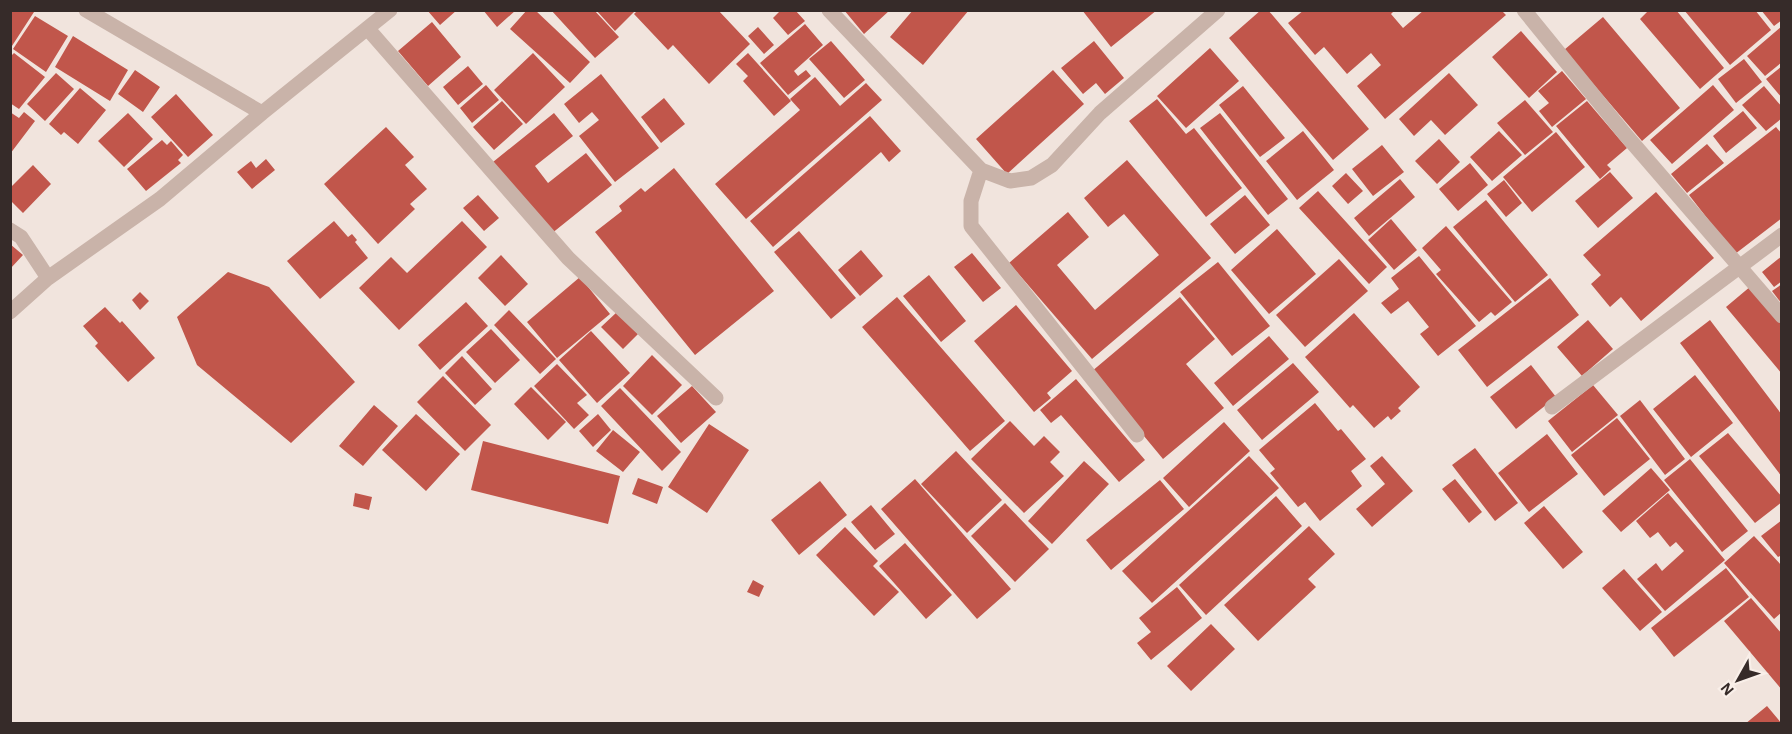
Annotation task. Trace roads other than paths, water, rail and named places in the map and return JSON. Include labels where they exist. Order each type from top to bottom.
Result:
[{"type":"street","points":[[86,10],[262,112]]},
{"type":"street","points":[[10,312],[48,279],[160,199],[262,112],[390,10]]},
{"type":"street","points":[[829,10],[981,170],[1010,181],[1031,178],[1052,165],[1101,113],[1218,10]]},
{"type":"street","points":[[1524,10],[1624,133],[1782,316]]},
{"type":"street","points":[[368,29],[568,258],[716,398]]},
{"type":"street","points":[[981,170],[971,201],[971,226],[1137,435]]},
{"type":"street","points":[[10,230],[21,237],[48,279]]},
{"type":"street","points":[[1551,407],[1782,235]]}]
